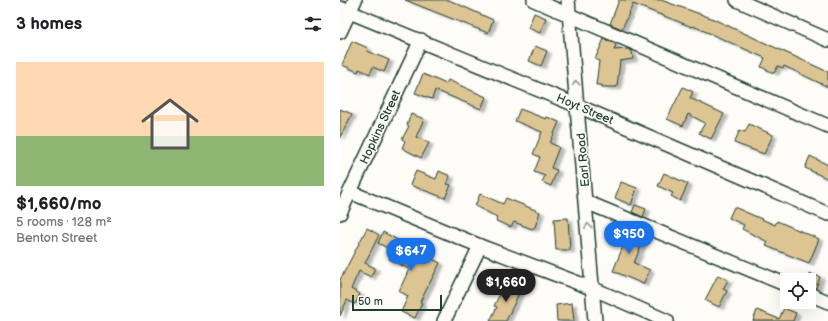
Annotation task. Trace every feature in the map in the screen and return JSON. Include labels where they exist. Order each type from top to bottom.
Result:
[{"type":"street","points":[[340,32],[345,10],[355,0]]},
{"type":"street","points":[[534,0],[828,126]]},
{"type":"street","name":"Earl Road","points":[[568,0],[594,289],[595,321]]},
{"type":"street","points":[[737,0],[828,40]]},
{"type":"street","name":"Hoyt Street","points":[[345,10],[421,40],[578,106],[828,214]]},
{"type":"street","name":"Hopkins Street","points":[[340,213],[421,40]]},
{"type":"street","points":[[350,192],[480,246],[594,289],[667,321]]},
{"type":"street","points":[[586,202],[780,282]]},
{"type":"street","points":[[444,321],[480,246]]},
{"type":"street","points":[[816,297],[828,302]]},
{"type":"building","points":[[405,0],[449,0],[493,20],[488,33]]},
{"type":"building","points":[[619,0],[661,0],[711,18],[828,72],[828,87],[784,66],[783,68],[778,66],[774,73],[761,67],[765,58],[693,26],[692,27],[633,4],[622,29],[610,24]]},
{"type":"building","points":[[534,13],[546,18],[540,33],[528,28]]},
{"type":"building","points":[[604,39],[616,44],[614,50],[627,49],[632,51],[633,59],[620,61],[617,87],[602,87],[602,85],[596,85],[599,61],[595,59]]},
{"type":"building","points":[[352,41],[368,48],[367,51],[389,60],[384,72],[373,67],[370,74],[359,69],[358,72],[342,65]]},
{"type":"building","points":[[535,46],[547,51],[541,66],[529,61]]},
{"type":"building","points":[[423,74],[446,84],[448,80],[486,97],[481,109],[435,90],[432,99],[415,93]]},
{"type":"building","points":[[683,87],[693,92],[690,98],[724,114],[711,139],[699,133],[705,123],[688,114],[683,126],[667,119]]},
{"type":"building","points":[[340,109],[352,114],[340,138]]},
{"type":"building","points":[[520,109],[546,119],[547,117],[559,122],[550,143],[559,147],[551,168],[557,170],[551,186],[542,182],[545,176],[534,172],[540,157],[533,154],[542,132],[515,121]]},
{"type":"building","points":[[411,114],[424,119],[416,137],[429,143],[421,158],[402,148],[405,141],[402,139],[409,126],[407,125]]},
{"type":"building","points":[[749,124],[773,135],[764,154],[734,143],[740,130],[745,132]]},
{"type":"building","points":[[810,156],[828,165],[828,179],[805,168]]},
{"type":"building","points":[[416,171],[436,179],[439,171],[450,176],[447,184],[451,185],[445,198],[410,185]]},
{"type":"building","points":[[664,173],[688,184],[680,201],[671,196],[673,193],[658,186]]},
{"type":"building","points":[[621,182],[637,188],[631,205],[615,198]]},
{"type":"building","points":[[480,194],[503,204],[506,198],[540,212],[535,227],[532,229],[514,222],[511,227],[496,221],[497,217],[475,206]]},
{"type":"building","points":[[635,205],[646,209],[643,217],[632,212]]},
{"type":"building","points":[[734,207],[775,225],[777,221],[819,239],[809,263],[766,246],[768,242],[742,229],[744,225],[729,218]]},
{"type":"building","points":[[568,218],[570,250],[556,250],[554,219]]},
{"type":"building","points":[[617,224],[633,230],[631,233],[644,239],[634,263],[650,270],[643,284],[613,271],[624,244],[611,239]]},
{"type":"building","points":[[367,228],[379,235],[365,263],[375,268],[371,277],[359,271],[351,289],[360,294],[355,304],[347,300],[340,316],[340,280]]},
{"type":"building","points":[[383,232],[440,263],[420,302],[422,303],[415,318],[401,312],[408,296],[399,291],[409,269],[389,259],[393,251],[378,243]]},
{"type":"building","points":[[718,275],[728,280],[723,289],[727,291],[719,307],[705,300]]},
{"type":"building","points":[[816,276],[820,277],[816,288]]},
{"type":"building","points":[[511,282],[522,287],[506,321],[490,321],[497,307],[494,306],[501,292],[505,294]]},
{"type":"building","points":[[572,303],[574,321],[557,321],[556,305]]},
{"type":"building","points":[[784,309],[796,313],[793,321],[753,321],[757,310],[779,319]]}]
